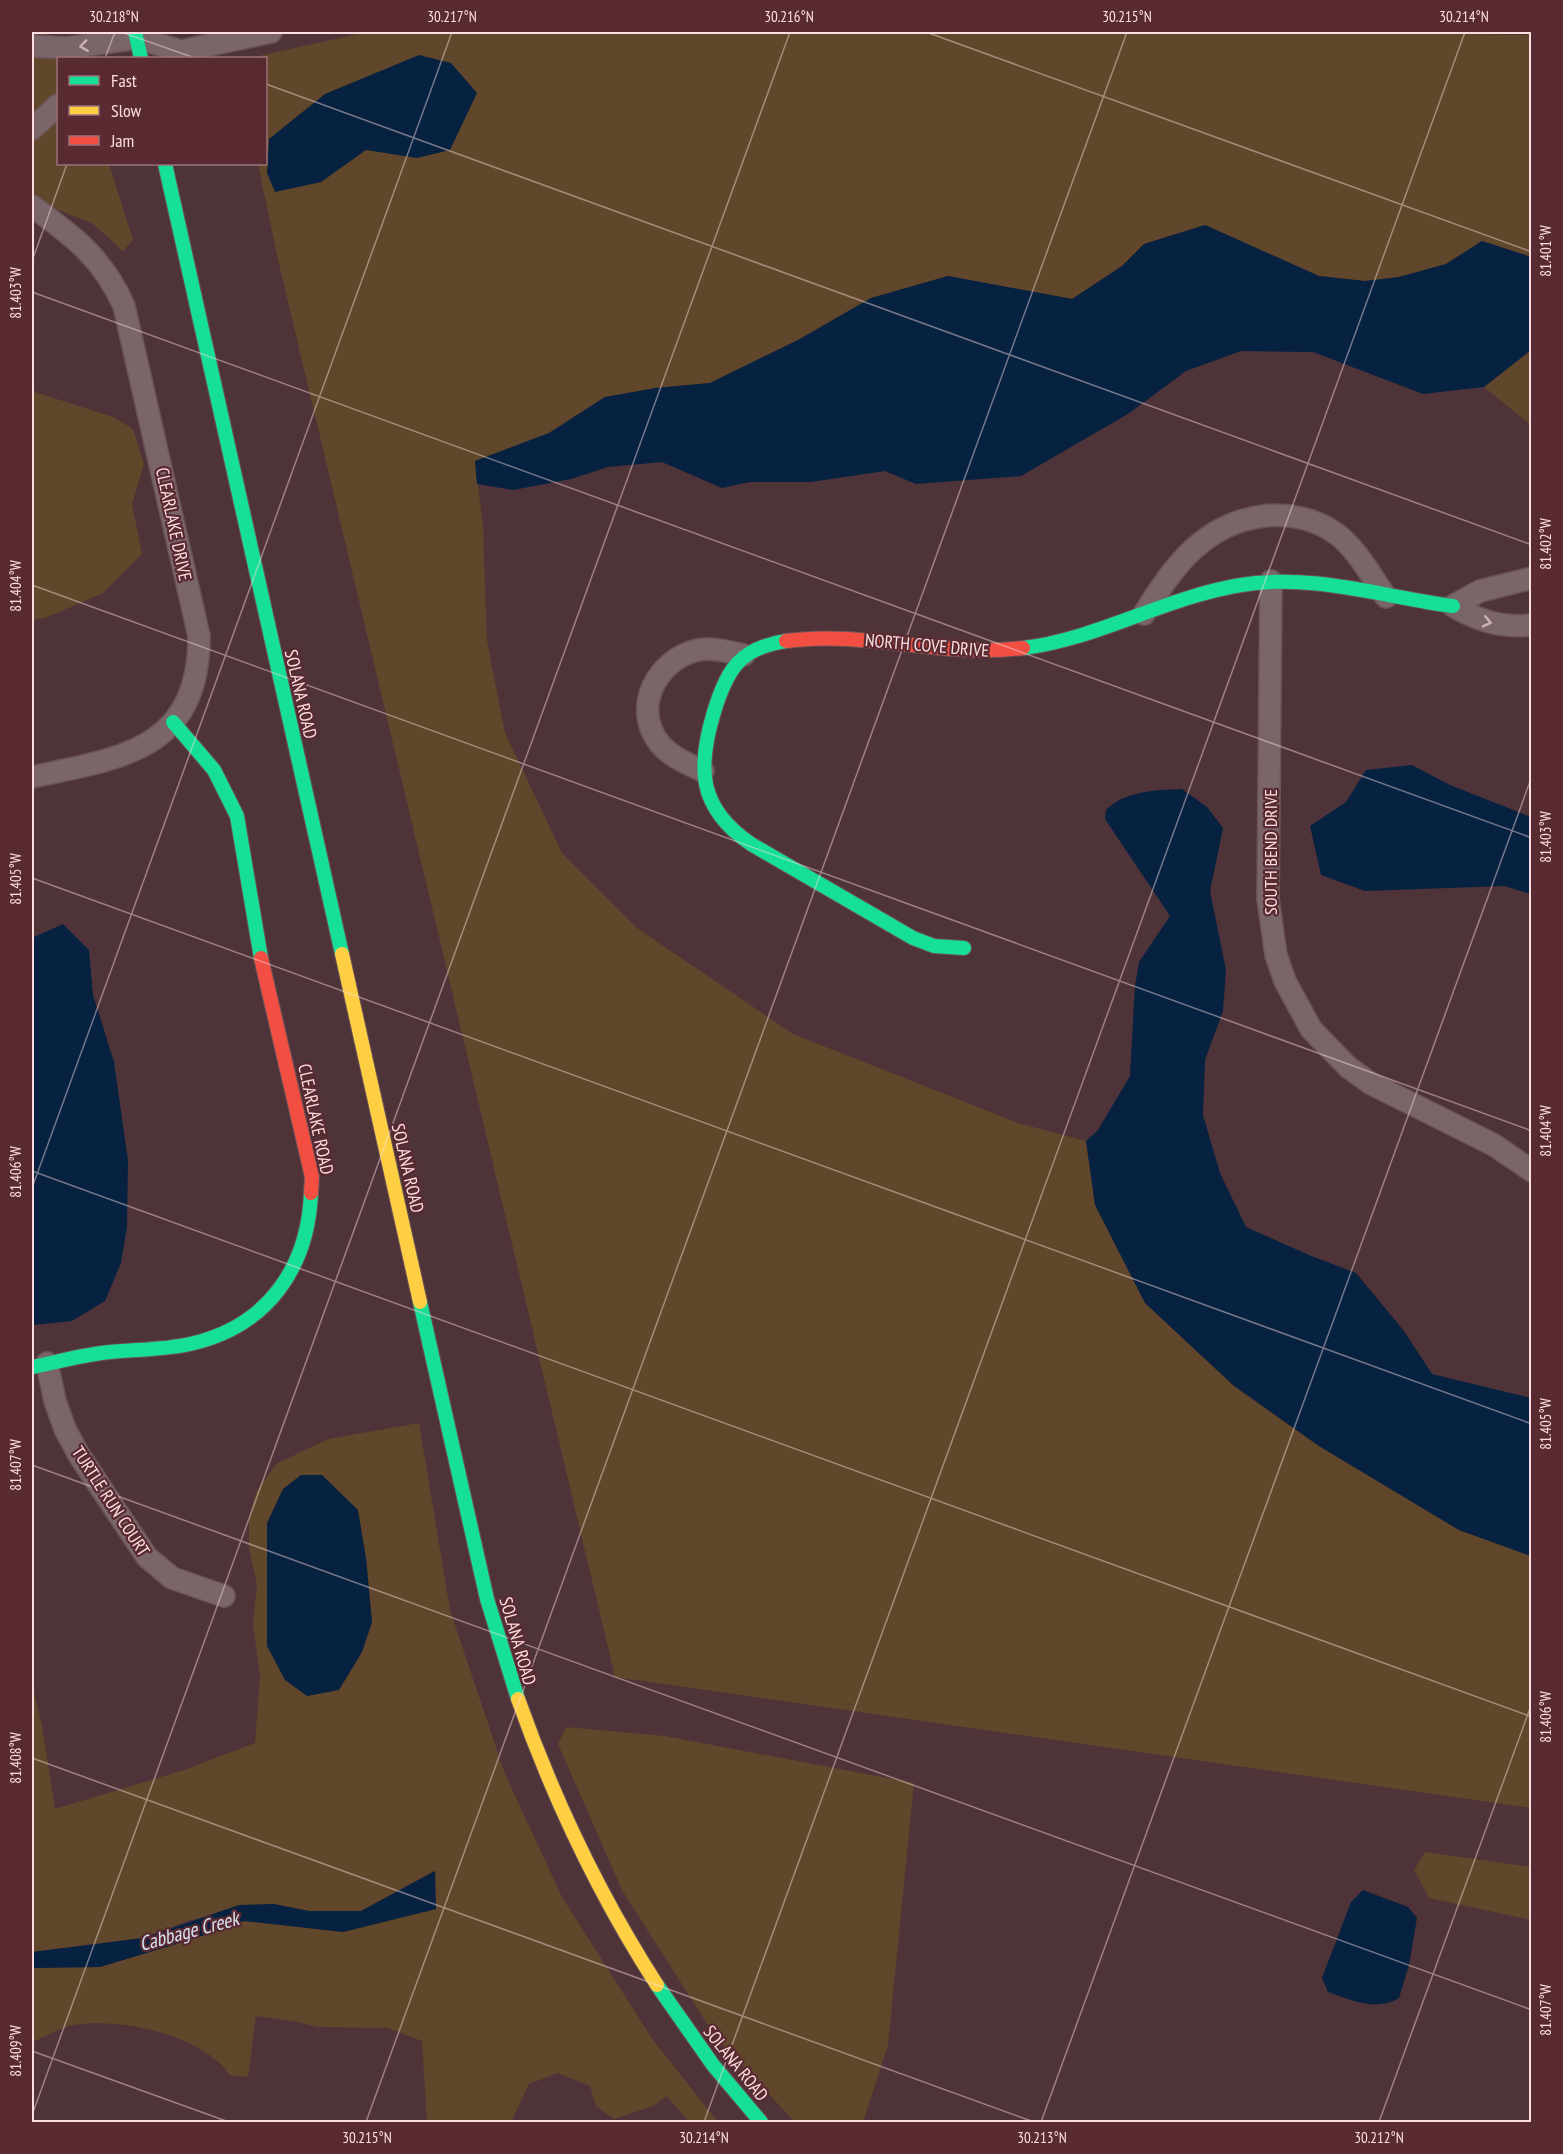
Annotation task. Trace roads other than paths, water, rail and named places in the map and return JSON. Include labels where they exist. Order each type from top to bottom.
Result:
[{"type":"street","points":[[32,46],[68,48],[140,40],[181,51],[270,32]]},
{"type":"street","points":[[110,57],[140,40]]},
{"type":"street","points":[[32,129],[57,106]]},
{"type":"street","name":"SOLANA ROAD","points":[[165,165],[484,1587],[507,1670],[531,1740],[559,1807],[624,1935],[691,2037],[761,2122]]},
{"type":"street","name":"CLEARLAKE DRIVE","points":[[32,206],[90,251],[115,286],[124,306],[199,636],[199,660],[194,684],[188,699],[173,722],[161,735],[129,754],[32,777]]},
{"type":"street","points":[[1144,614],[1174,569],[1212,533],[1252,518],[1278,514],[1307,519],[1338,535],[1350,547],[1386,597]]},
{"type":"street","points":[[1453,606],[1480,591],[1532,578]]},
{"type":"street","name":"NORTH COVE DRIVE","points":[[964,948],[934,946],[913,938],[743,839],[716,812],[708,795],[703,771],[703,754],[721,685],[734,664],[744,655],[775,643],[816,638],[858,638],[961,652],[1000,651],[1040,645],[1222,590],[1271,581],[1298,582],[1453,606],[1480,621],[1514,627],[1532,625]]},
{"type":"street","name":"SOUTH BEND DRIVE","points":[[1271,581],[1268,899],[1276,955],[1285,981],[1311,1029],[1348,1067],[1378,1087],[1494,1145],[1532,1170]]},
{"type":"street","points":[[703,771],[681,761],[661,745],[651,727],[647,710],[650,693],[657,677],[668,664],[683,655],[700,650],[717,650],[744,655]]},
{"type":"street","name":"CLEARLAKE ROAD","points":[[39,1365],[94,1354],[191,1344],[237,1327],[267,1304],[284,1286],[304,1245],[310,1223],[312,1177],[254,929],[237,816],[214,770],[173,722]]},
{"type":"street","name":"TURTLE RUN COURT","points":[[39,1365],[65,1429],[79,1455],[147,1557],[172,1578],[224,1596]]},
{"type":"water","points":[[419,55],[451,63],[477,93],[450,150],[417,158],[366,150],[321,182],[275,192],[267,173],[269,139],[325,94]]},
{"type":"water","points":[[1205,225],[1319,276],[1365,281],[1399,277],[1446,264],[1482,241],[1531,257],[1531,350],[1484,387],[1423,394],[1313,352],[1241,351],[1186,371],[1128,414],[1021,476],[916,484],[885,471],[811,482],[750,482],[722,488],[662,462],[608,467],[571,479],[513,490],[477,484],[475,461],[549,433],[605,397],[656,388],[710,383],[798,340],[871,298],[948,276],[1072,299],[1122,266],[1144,244]]},
{"type":"water","points":[[1412,765],[1450,785],[1531,817],[1531,894],[1504,886],[1365,891],[1321,875],[1310,826],[1346,802],[1366,770]]},
{"type":"water","points":[[1182,789],[1207,807],[1223,828],[1210,891],[1226,970],[1223,1011],[1205,1060],[1203,1115],[1220,1173],[1246,1227],[1356,1273],[1404,1331],[1432,1374],[1531,1398],[1531,1556],[1459,1530],[1319,1446],[1234,1386],[1145,1303],[1095,1205],[1086,1141],[1098,1130],[1130,1076],[1135,986],[1139,962],[1170,916],[1105,819],[1106,810],[1131,795]]},
{"type":"water","points":[[63,924],[89,950],[93,995],[114,1062],[128,1161],[127,1227],[121,1263],[105,1301],[72,1321],[32,1325],[32,938]]},
{"type":"water","points":[[301,1475],[322,1475],[358,1510],[366,1558],[372,1622],[362,1652],[339,1690],[307,1696],[285,1680],[267,1646],[267,1523],[283,1489]]},
{"type":"water","name":"Cabbage Creek","points":[[435,1871],[436,1909],[343,1932],[244,1921],[100,1967],[32,1968],[32,1952],[143,1938],[239,1905],[274,1904],[309,1911],[361,1911]]},
{"type":"water","points":[[1363,1890],[1408,1907],[1417,1918],[1409,1965],[1399,1998],[1382,2004],[1364,2003],[1328,1992],[1322,1978],[1351,1902]]}]
